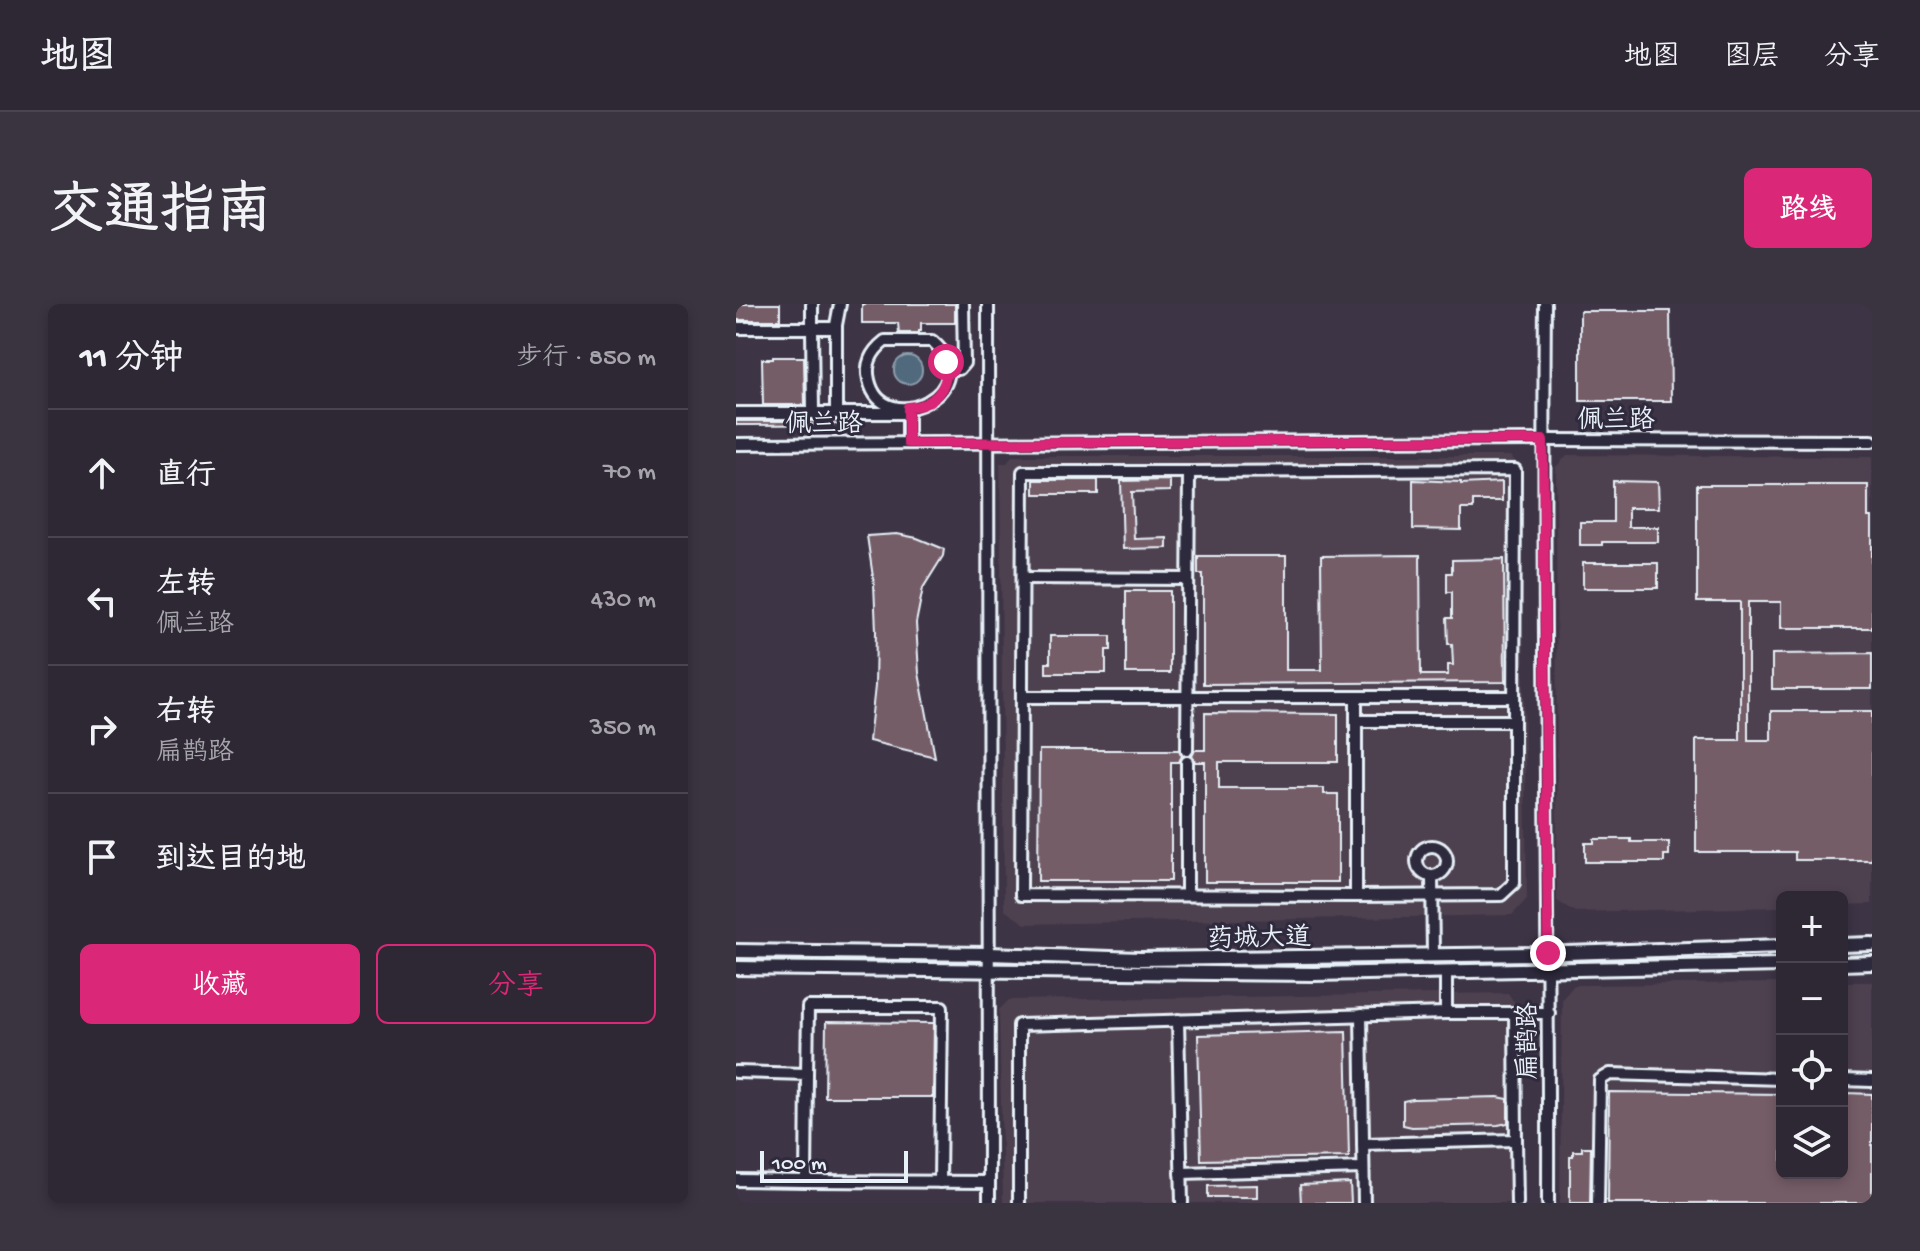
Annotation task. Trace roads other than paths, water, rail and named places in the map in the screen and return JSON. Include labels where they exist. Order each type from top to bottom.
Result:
[{"type":"main road","points":[[1848,945],[1872,944]]},
{"type":"main road","name":"药城大道","points":[[736,951],[1140,959],[1776,946]]},
{"type":"main road","points":[[1848,964],[1872,963]]},
{"type":"main road","name":"药城大道","points":[[736,968],[1314,974],[1776,965]]},
{"type":"street","points":[[812,304],[813,413]]},
{"type":"street","points":[[836,413],[836,328],[840,304]]},
{"type":"street","points":[[947,369],[959,369],[964,363],[963,304]]},
{"type":"street","points":[[988,304],[989,1203]]},
{"type":"street","name":"扁鹊路","points":[[1545,304],[1543,440],[1549,969],[1548,1203]]},
{"type":"street","points":[[736,328],[836,328]]},
{"type":"street","points":[[736,413],[908,410],[933,399],[942,389],[947,369],[944,356],[932,341],[885,341],[872,355],[868,368],[872,389],[887,403],[908,410]]},
{"type":"street","points":[[908,410],[908,443]]},
{"type":"street","name":"佩兰路","points":[[736,444],[1872,441]]},
{"type":"street","points":[[1515,470],[1514,883],[1501,895],[1021,895],[1023,472],[1189,472],[1515,470]]},
{"type":"street","points":[[1187,895],[1189,472]]},
{"type":"street","points":[[1023,578],[1188,579]]},
{"type":"street","points":[[1022,697],[1514,697]]},
{"type":"street","points":[[1356,697],[1356,896]]},
{"type":"street","points":[[1356,721],[1514,721]]},
{"type":"street","points":[[1432,876],[1433,955]]},
{"type":"street","points":[[1446,972],[1446,1013]]},
{"type":"street","points":[[806,1181],[808,1007],[942,1007],[940,1182]]},
{"type":"street","points":[[1515,1013],[1517,1203]]},
{"type":"street","points":[[1019,1203],[1019,1025],[1549,1013]]},
{"type":"street","points":[[1361,1015],[1364,1203]]},
{"type":"street","points":[[1178,1020],[1182,1203]]},
{"type":"street","points":[[736,1072],[807,1074]]},
{"type":"street","points":[[1598,1203],[1600,1080],[1610,1074],[1776,1079]]},
{"type":"street","points":[[1848,1080],[1872,1081]]},
{"type":"street","points":[[1363,1144],[1516,1140]]},
{"type":"street","points":[[1181,1173],[1363,1168]]},
{"type":"street","points":[[736,1180],[989,1182]]},
{"type":"water","points":[[908,356],[918,360],[922,370],[918,380],[908,384],[898,380],[894,370],[898,360]]}]
